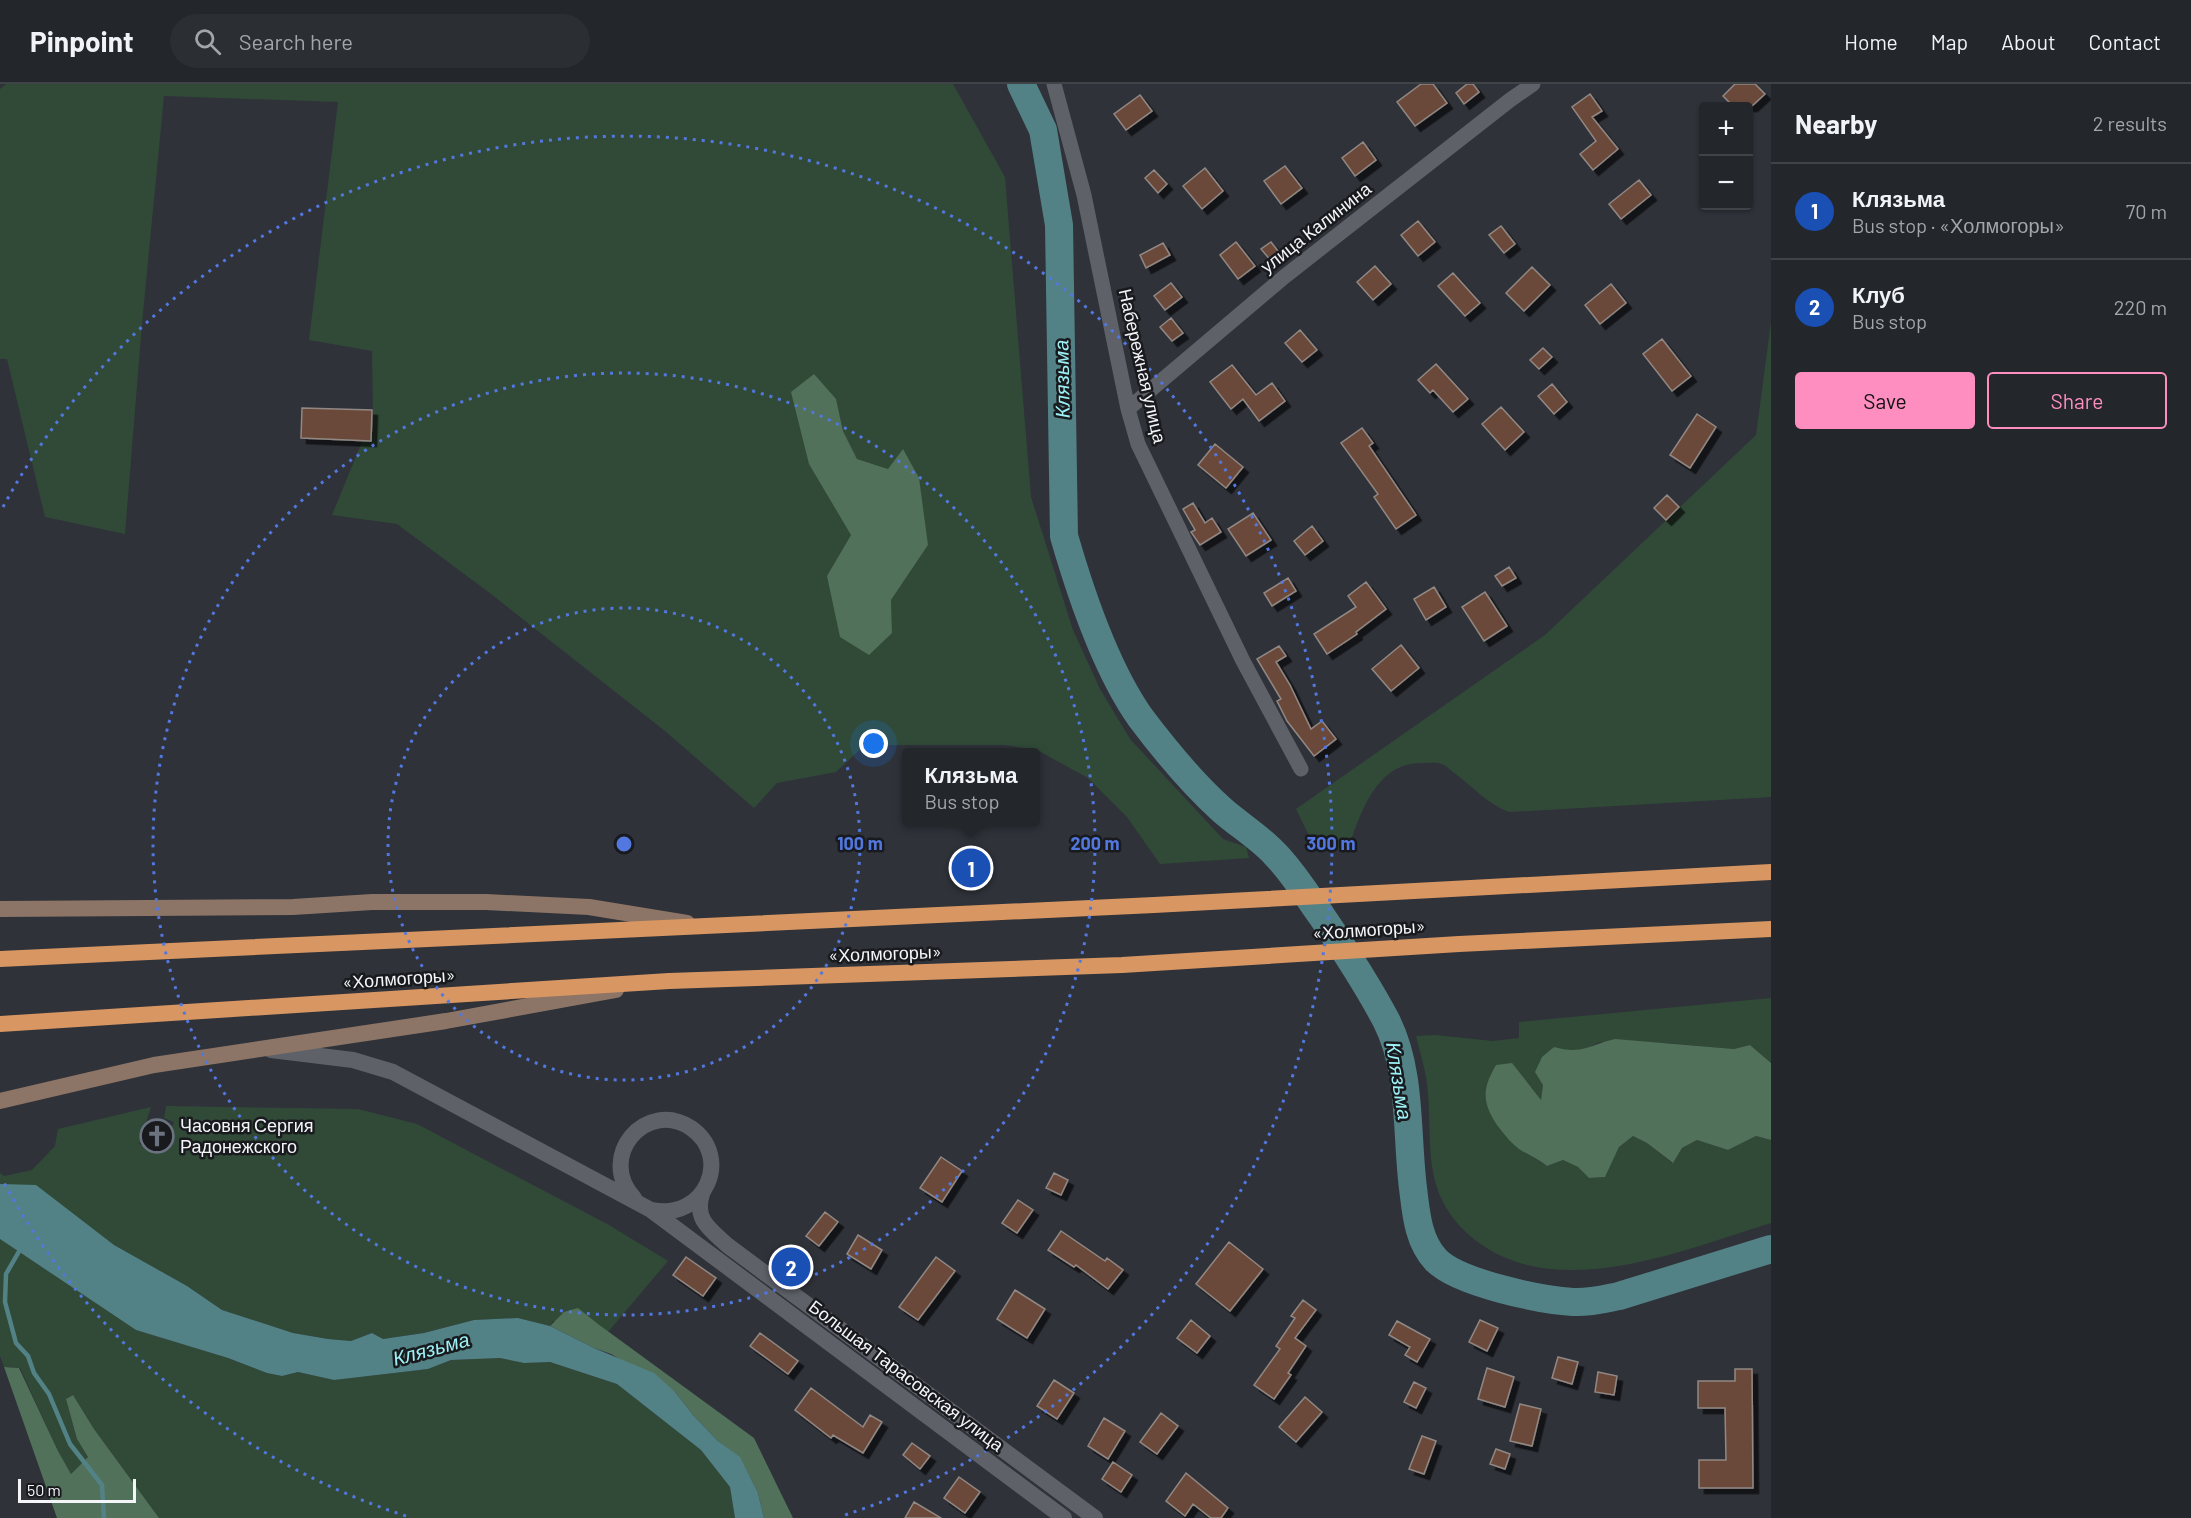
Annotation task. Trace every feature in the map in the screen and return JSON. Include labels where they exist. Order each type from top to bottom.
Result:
[{"type":"highway","name":"«Холмогоры»","points":[[0,959],[1154,905],[1771,872]]},
{"type":"highway","name":"«Холмогоры»","points":[[0,1024],[669,981],[1122,965],[1459,944],[1771,929]]},
{"type":"main road","points":[[0,909],[293,907],[372,902],[486,902],[589,908],[705,926]]},
{"type":"main road","points":[[0,1101],[154,1065],[446,1021],[669,981]]},
{"type":"street","name":"Набережная улица","points":[[1054,84],[1084,195],[1128,409],[1138,444],[1243,661],[1301,769]]},
{"type":"street","name":"улица Калинина","points":[[1128,409],[1284,277],[1533,84]]},
{"type":"street","points":[[265,1050],[353,1060],[393,1072],[645,1207],[669,1212],[688,1206],[702,1194],[711,1171],[710,1155],[705,1144],[691,1128],[665,1120],[651,1123],[636,1131],[624,1146],[620,1166],[622,1182],[645,1207]]},
{"type":"street","name":"Большая Тарасовская улица","points":[[702,1194],[699,1211],[704,1223],[727,1245],[1095,1518]]},
{"type":"street","name":"Большая Тарасовская улица","points":[[645,1207],[1064,1518]]},
{"type":"green space","points":[[6,84],[953,84],[1005,177],[1031,497],[1073,630],[1100,689],[1130,739],[1223,839],[1246,847],[1249,858],[1160,864],[1127,817],[1088,778],[1040,752],[1040,748],[1004,745],[865,745],[836,772],[777,783],[754,808],[665,731],[491,594],[397,524],[332,515],[373,415],[372,351],[309,340],[338,102],[164,96],[125,534],[45,517],[7,359],[0,359],[0,89]],"holes":[[[836,400],[843,431],[857,459],[888,469],[928,545],[891,600],[892,633],[827,577],[851,535]]]},
{"type":"green space","points":[[1771,322],[1771,797],[1509,812],[1488,800],[1442,764],[1407,765],[1382,780],[1373,792],[1365,805],[1348,849],[1316,850],[1296,809],[1545,635],[1756,435]]},
{"type":"green space","points":[[814,374],[836,399],[843,431],[857,459],[888,469],[903,449],[919,478],[928,545],[891,600],[892,633],[869,655],[840,637],[827,576],[851,535],[809,464],[791,392]]},
{"type":"green space","points":[[1771,998],[1771,1063],[1750,1045],[1734,1049],[1666,1043],[1600,1042],[1585,1049],[1570,1052],[1553,1047],[1541,1101],[1532,1088],[1519,1149],[1547,1166],[1563,1160],[1578,1167],[1589,1178],[1605,1177],[1619,1147],[1633,1136],[1647,1143],[1672,1163],[1682,1148],[1697,1140],[1728,1150],[1756,1136],[1771,1140],[1771,1223],[1660,1257],[1621,1266],[1581,1270],[1543,1268],[1508,1259],[1475,1240],[1449,1212],[1434,1176],[1430,1149],[1427,1087],[1416,1036],[1435,1035],[1493,1041],[1519,1038],[1519,1022]]},
{"type":"green space","points":[[1615,1039],[1734,1049],[1750,1045],[1771,1063],[1771,1140],[1756,1136],[1728,1150],[1697,1140],[1682,1148],[1673,1163],[1647,1143],[1633,1136],[1619,1147],[1605,1177],[1589,1178],[1578,1167],[1563,1160],[1547,1166],[1513,1144],[1497,1125],[1486,1102],[1486,1088],[1496,1065],[1512,1063],[1541,1100],[1543,1085],[1535,1072],[1542,1057],[1554,1047],[1578,1050]]},
{"type":"green space","points":[[166,1106],[358,1109],[417,1124],[609,1225],[668,1261],[608,1332],[598,1324],[553,1321],[550,1326],[518,1318],[474,1320],[424,1333],[383,1339],[372,1333],[351,1341],[328,1339],[293,1333],[222,1310],[187,1286],[114,1245],[78,1218],[10,1185],[0,1184],[0,1173],[4,1176],[32,1170],[55,1146],[58,1129],[151,1107],[139,1144],[162,1151],[174,1122],[164,1118]]},
{"type":"green space","points":[[0,1239],[136,1330],[228,1358],[267,1373],[282,1376],[298,1372],[334,1380],[428,1369],[451,1360],[500,1358],[524,1363],[550,1362],[617,1384],[701,1450],[730,1487],[735,1518],[159,1518],[94,1429],[73,1395],[66,1399],[77,1439],[88,1457],[71,1474],[20,1368],[4,1367],[0,1356]]},
{"type":"green space","points":[[578,1308],[754,1438],[793,1518],[764,1518],[758,1493],[740,1458],[718,1441],[675,1392],[611,1354],[550,1326],[564,1312]]},
{"type":"green space","points":[[4,1367],[19,1368],[71,1474],[88,1457],[77,1439],[66,1399],[73,1395],[94,1429],[159,1518],[57,1518]]},
{"type":"water","points":[[0,1184],[36,1185],[114,1245],[187,1286],[222,1310],[293,1333],[351,1341],[372,1333],[383,1339],[424,1333],[474,1320],[518,1318],[550,1326],[594,1348],[654,1373],[675,1392],[718,1441],[740,1457],[758,1493],[764,1518],[735,1518],[730,1487],[701,1450],[617,1384],[550,1362],[524,1363],[500,1358],[451,1360],[428,1369],[334,1380],[298,1372],[282,1376],[136,1330],[0,1239]]},
{"type":"building","points":[[1421,84],[1433,84],[1447,103],[1415,126],[1397,102]]},
{"type":"building","points":[[1467,84],[1473,84],[1479,92],[1464,104],[1456,93]]},
{"type":"building","points":[[1735,84],[1755,84],[1765,94],[1753,105],[1753,102],[1729,102],[1723,96]]},
{"type":"building","points":[[1590,94],[1602,111],[1592,117],[1618,149],[1593,170],[1580,154],[1596,141],[1572,107]]},
{"type":"building","points":[[1140,95],[1152,111],[1126,130],[1114,114]]},
{"type":"building","points":[[1363,142],[1376,160],[1355,176],[1342,158]]},
{"type":"building","points":[[1285,166],[1302,188],[1281,204],[1264,181]]},
{"type":"building","points":[[1205,168],[1223,191],[1202,209],[1183,186]]},
{"type":"building","points":[[1154,170],[1167,184],[1158,193],[1145,178]]},
{"type":"building","points":[[1639,180],[1651,195],[1621,219],[1609,204]]},
{"type":"building","points":[[1418,221],[1435,242],[1418,256],[1401,235]]},
{"type":"building","points":[[1501,226],[1515,244],[1504,253],[1489,235]]},
{"type":"building","points":[[1236,242],[1255,266],[1238,279],[1220,255]]},
{"type":"building","points":[[1271,242],[1281,255],[1272,262],[1261,249]]},
{"type":"building","points":[[1163,243],[1170,255],[1146,268],[1140,255]]},
{"type":"building","points":[[1375,266],[1391,284],[1373,300],[1357,282]]},
{"type":"building","points":[[1532,267],[1550,285],[1524,311],[1506,293]]},
{"type":"building","points":[[1453,273],[1480,303],[1465,316],[1438,286]]},
{"type":"building","points":[[1171,283],[1182,297],[1165,310],[1154,296]]},
{"type":"building","points":[[1611,284],[1626,303],[1600,324],[1585,305]]},
{"type":"building","points":[[1171,318],[1183,333],[1172,341],[1160,327]]},
{"type":"building","points":[[1300,330],[1317,350],[1302,362],[1285,343]]},
{"type":"building","points":[[1662,339],[1691,376],[1672,391],[1643,354]]},
{"type":"building","points":[[1543,348],[1552,357],[1539,369],[1530,360]]},
{"type":"building","points":[[1436,364],[1468,399],[1453,412],[1433,390],[1430,393],[1418,380]]},
{"type":"building","points":[[1232,365],[1256,395],[1272,383],[1285,401],[1259,421],[1243,399],[1231,409],[1210,382]]},
{"type":"building","points":[[1552,384],[1567,402],[1554,414],[1538,396]]},
{"type":"building","points":[[1501,407],[1524,432],[1505,450],[1482,424]]},
{"type":"building","points":[[302,408],[372,410],[371,441],[301,438]]},
{"type":"building","points":[[1697,414],[1716,427],[1690,468],[1670,455]]},
{"type":"building","points":[[1362,428],[1373,443],[1369,446],[1416,515],[1396,529],[1374,497],[1378,494],[1341,443]]},
{"type":"building","points":[[1215,444],[1243,467],[1226,488],[1198,465]]},
{"type":"building","points":[[1667,495],[1679,507],[1666,520],[1654,508]]},
{"type":"building","points":[[1193,503],[1205,523],[1212,518],[1221,532],[1200,545],[1191,532],[1195,530],[1183,509]]},
{"type":"building","points":[[1253,513],[1271,540],[1246,556],[1228,529]]},
{"type":"building","points":[[1312,526],[1323,541],[1305,555],[1294,541]]},
{"type":"building","points":[[1509,567],[1516,578],[1502,586],[1495,576]]},
{"type":"building","points":[[1288,578],[1296,591],[1272,606],[1264,593]]},
{"type":"building","points":[[1366,582],[1386,609],[1356,632],[1357,634],[1327,654],[1314,634],[1356,607],[1348,596]]},
{"type":"building","points":[[1434,587],[1446,607],[1426,620],[1414,599]]},
{"type":"building","points":[[1485,592],[1507,626],[1484,641],[1462,607]]},
{"type":"building","points":[[1401,645],[1419,668],[1391,691],[1372,669]]},
{"type":"building","points":[[1279,646],[1286,656],[1276,662],[1311,729],[1322,721],[1336,739],[1314,756],[1287,721],[1277,701],[1281,699],[1257,659]]},
{"type":"building","points":[[941,1157],[962,1171],[942,1202],[920,1188]]},
{"type":"building","points":[[1054,1173],[1068,1180],[1061,1195],[1046,1188]]},
{"type":"building","points":[[1018,1200],[1033,1210],[1017,1233],[1002,1223]]},
{"type":"building","points":[[825,1212],[838,1222],[819,1246],[806,1236]]},
{"type":"building","points":[[1061,1231],[1105,1261],[1107,1258],[1123,1270],[1108,1289],[1076,1265],[1074,1267],[1048,1250]]},
{"type":"building","points":[[858,1235],[882,1250],[871,1269],[847,1254]]},
{"type":"building","points":[[1229,1242],[1263,1269],[1230,1311],[1196,1284]]},
{"type":"building","points":[[686,1257],[716,1278],[703,1296],[673,1275]]},
{"type":"building","points":[[936,1257],[955,1271],[918,1320],[899,1307]]},
{"type":"building","points":[[1015,1290],[1045,1309],[1027,1338],[997,1319]]},
{"type":"building","points":[[1303,1300],[1316,1310],[1295,1338],[1306,1346],[1288,1373],[1291,1375],[1274,1399],[1254,1385],[1280,1349],[1276,1346],[1295,1318],[1291,1316]]},
{"type":"building","points":[[1191,1320],[1210,1336],[1197,1353],[1177,1338]]},
{"type":"building","points":[[1480,1320],[1498,1328],[1487,1351],[1469,1342]]},
{"type":"building","points":[[1397,1321],[1430,1339],[1417,1362],[1405,1355],[1410,1347],[1389,1335]]},
{"type":"building","points":[[760,1333],[798,1361],[788,1374],[750,1346]]},
{"type":"building","points":[[1558,1357],[1578,1362],[1572,1384],[1552,1378]]},
{"type":"building","points":[[1487,1368],[1514,1377],[1505,1407],[1478,1399]]},
{"type":"building","points":[[1735,1369],[1752,1369],[1753,1488],[1699,1488],[1699,1460],[1726,1460],[1725,1408],[1698,1408],[1698,1381],[1735,1381]]},
{"type":"building","points":[[1598,1372],[1617,1376],[1614,1395],[1595,1392]]},
{"type":"building","points":[[1054,1380],[1074,1393],[1057,1419],[1037,1406]]},
{"type":"building","points":[[1414,1382],[1426,1388],[1416,1408],[1404,1402]]},
{"type":"building","points":[[811,1388],[863,1427],[870,1415],[882,1422],[863,1453],[833,1435],[831,1438],[795,1410]]},
{"type":"building","points":[[1305,1397],[1322,1412],[1296,1442],[1279,1427]]},
{"type":"building","points":[[1520,1404],[1541,1409],[1532,1446],[1510,1441]]},
{"type":"building","points":[[1161,1413],[1178,1426],[1157,1454],[1140,1442]]},
{"type":"building","points":[[1104,1418],[1125,1431],[1108,1459],[1088,1446]]},
{"type":"building","points":[[1422,1436],[1436,1441],[1424,1474],[1409,1469]]},
{"type":"building","points":[[912,1443],[930,1456],[920,1469],[903,1455]]},
{"type":"building","points":[[1496,1449],[1510,1454],[1505,1469],[1490,1464]]},
{"type":"building","points":[[1113,1462],[1132,1475],[1121,1492],[1102,1479]]},
{"type":"building","points":[[1186,1473],[1228,1508],[1221,1518],[1211,1518],[1193,1504],[1185,1516],[1166,1501]]},
{"type":"building","points":[[959,1477],[980,1492],[965,1513],[944,1498]]},
{"type":"building","points":[[914,1502],[941,1518],[905,1518]]},
{"type":"waterway","name":"Клязьма","points":[[1021,84],[1043,130],[1059,225],[1064,536],[1086,606],[1116,676],[1140,717],[1200,789],[1268,847],[1287,867],[1347,954],[1386,1020],[1400,1060],[1404,1081],[1415,1207],[1419,1226],[1430,1252],[1447,1268],[1481,1283],[1541,1298],[1579,1302],[1619,1296],[1771,1249]]},
{"type":"waterway","points":[[21,1248],[6,1274],[5,1302],[16,1343],[28,1356],[34,1373],[49,1394],[70,1444],[102,1485],[104,1518]]},
{"type":"place","name":"Клязьма","points":[[971,868]]},
{"type":"place","name":"Часовня Сергия Радонежского","points":[[157,1136]]},
{"type":"place","name":"Клуб","points":[[791,1267]]}]
